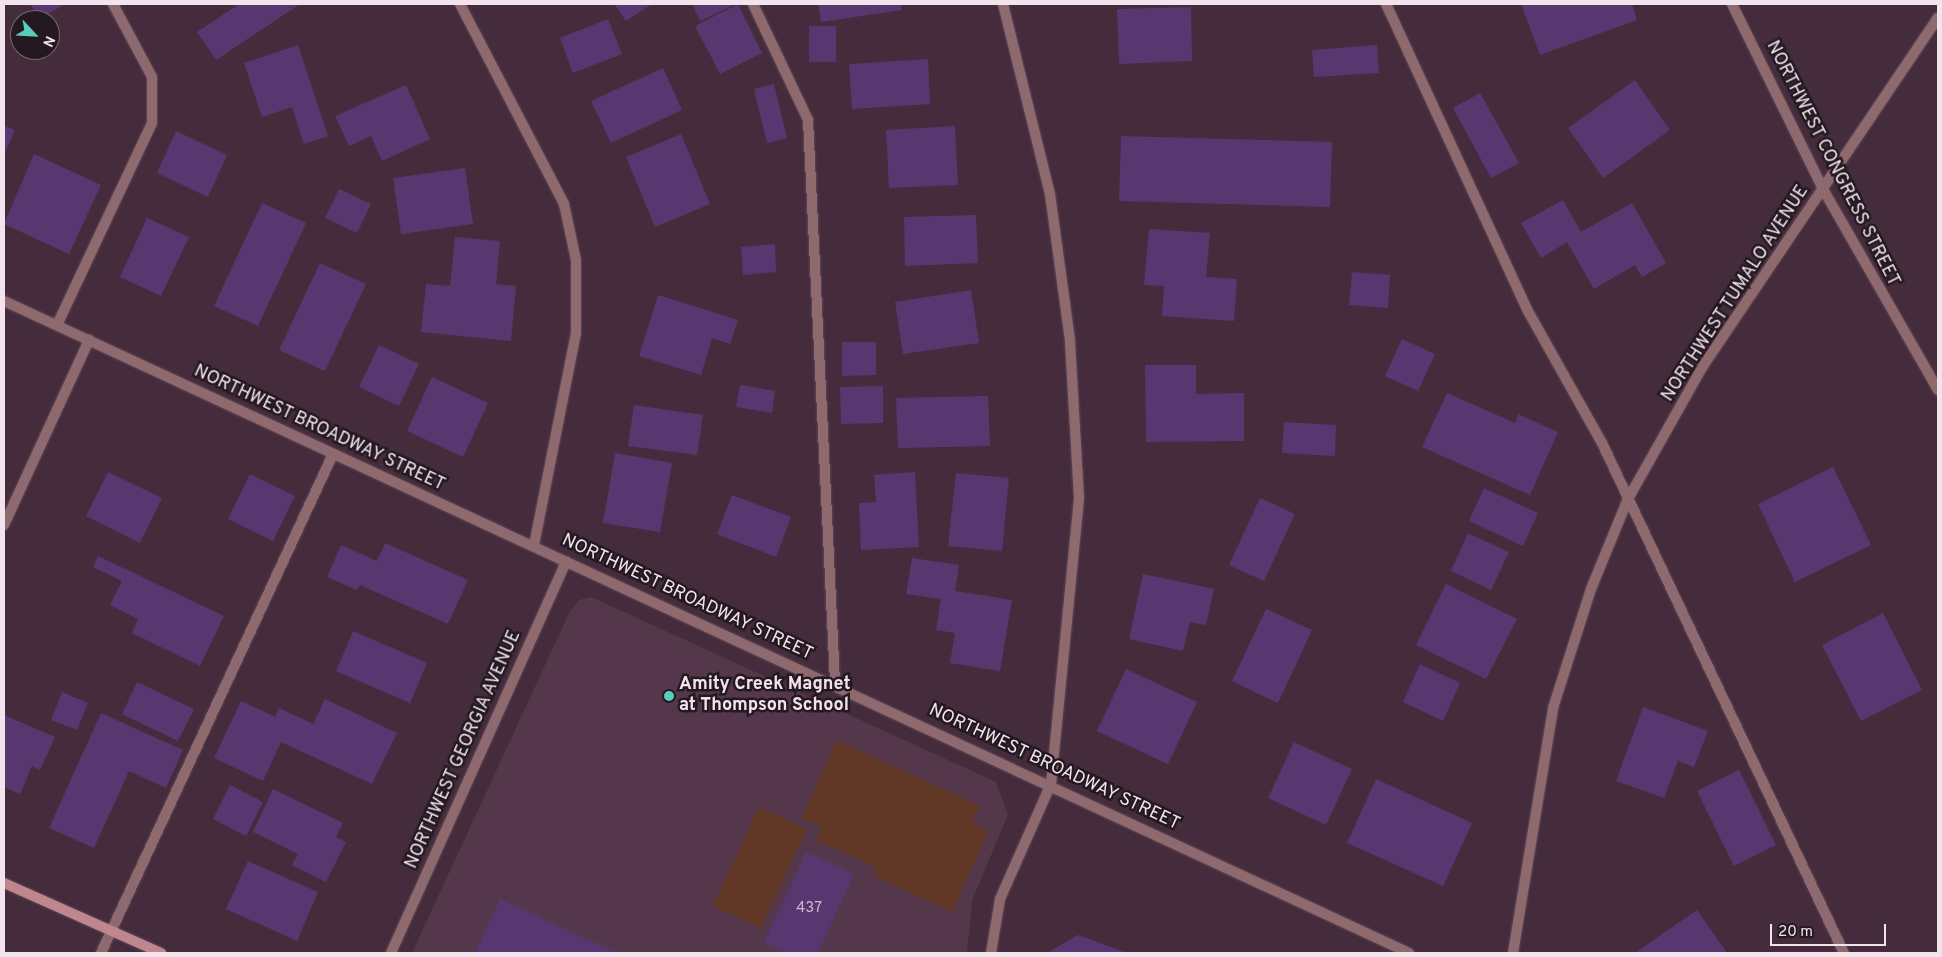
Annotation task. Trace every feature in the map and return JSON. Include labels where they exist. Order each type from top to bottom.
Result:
[{"type":"main road","points":[[4,883],[161,953]]},
{"type":"street","points":[[57,325],[152,123],[152,77],[113,4]]},
{"type":"street","points":[[460,4],[564,204],[576,260],[576,333],[534,546]]},
{"type":"street","points":[[753,4],[808,120],[835,684]]},
{"type":"street","points":[[991,953],[1000,899],[1051,784],[1079,498],[1070,340],[1050,194],[1003,4]]},
{"type":"street","points":[[1386,4],[1529,313],[1602,443],[1844,953]]},
{"type":"street","name":"NORTHWEST CONGRESS STREET","points":[[1732,4],[1823,189],[1938,390]]},
{"type":"street","name":"NORTHWEST TUMALO AVENUE","points":[[1513,953],[1553,708],[1591,589],[1628,499],[1703,366],[1938,18]]},
{"type":"street","name":"NORTHWEST BROADWAY STREET","points":[[4,301],[1051,784],[1409,953]]},
{"type":"street","points":[[4,525],[89,340]]},
{"type":"street","points":[[101,953],[333,454]]},
{"type":"street","name":"NORTHWEST GEORGIA AVENUE","points":[[390,953],[566,561]]},
{"type":"shaded area","name":"Amity Creek Magnet at Thompson School","points":[[591,597],[996,782],[1008,814],[972,901],[967,953],[412,953],[570,611],[579,600]]},
{"type":"shaded area","points":[[837,740],[980,806],[972,823],[989,831],[952,912],[874,876],[877,868],[816,840],[822,827],[801,818]]},
{"type":"shaded area","points":[[759,807],[807,829],[761,928],[713,906]]},
{"type":"building","points":[[30,4],[65,4],[55,10],[34,10]]},
{"type":"building","points":[[239,4],[300,4],[216,60],[197,32]]},
{"type":"building","points":[[614,4],[652,4],[626,21]]},
{"type":"building","points":[[692,4],[736,4],[700,21]]},
{"type":"building","points":[[738,4],[762,53],[720,74],[695,26]]},
{"type":"building","points":[[818,4],[901,4],[902,10],[821,22]]},
{"type":"building","points":[[1521,4],[1632,4],[1637,20],[1540,55]]},
{"type":"building","points":[[1191,7],[1192,61],[1119,64],[1117,9]]},
{"type":"building","points":[[608,19],[622,54],[573,73],[560,38]]},
{"type":"building","points":[[809,26],[836,26],[836,62],[809,62]]},
{"type":"building","points":[[298,45],[328,136],[304,144],[292,107],[262,117],[244,63]]},
{"type":"building","points":[[1377,45],[1379,73],[1314,77],[1312,50]]},
{"type":"building","points":[[928,59],[930,104],[852,109],[849,64]]},
{"type":"building","points":[[663,68],[682,110],[611,143],[591,101]]},
{"type":"building","points":[[1635,80],[1670,130],[1603,178],[1568,128]]},
{"type":"building","points":[[774,84],[787,138],[767,143],[754,89]]},
{"type":"building","points":[[406,85],[430,139],[382,161],[371,136],[349,146],[335,116]]},
{"type":"building","points":[[1480,93],[1519,163],[1491,178],[1453,108]]},
{"type":"building","points":[[4,125],[15,130],[4,155]]},
{"type":"building","points":[[955,126],[958,185],[889,188],[886,130]]},
{"type":"building","points":[[176,131],[227,155],[208,197],[157,173]]},
{"type":"building","points":[[681,134],[710,204],[655,227],[626,157]]},
{"type":"building","points":[[1121,136],[1332,142],[1330,207],[1119,201]]},
{"type":"building","points":[[34,154],[101,185],[69,254],[4,224]]},
{"type":"building","points":[[465,168],[473,224],[401,234],[393,178]]},
{"type":"building","points":[[339,189],[371,204],[357,233],[325,218]]},
{"type":"building","points":[[1563,200],[1581,232],[1632,203],[1666,263],[1642,277],[1635,265],[1594,289],[1567,242],[1541,258],[1521,223]]},
{"type":"building","points":[[262,203],[306,223],[258,326],[214,306]]},
{"type":"building","points":[[976,215],[978,263],[905,266],[904,217]]},
{"type":"building","points":[[147,218],[189,237],[161,296],[120,277]]},
{"type":"building","points":[[1149,229],[1210,233],[1206,277],[1237,279],[1234,321],[1162,316],[1164,286],[1144,285]]},
{"type":"building","points":[[455,237],[500,241],[496,284],[516,286],[511,341],[421,332],[426,284],[450,286]]},
{"type":"building","points":[[775,244],[776,272],[743,275],[741,247]]},
{"type":"building","points":[[320,263],[366,284],[325,371],[279,350]]},
{"type":"building","points":[[1352,272],[1390,275],[1388,308],[1349,305]]},
{"type":"building","points":[[971,290],[979,343],[903,354],[895,302]]},
{"type":"building","points":[[658,295],[738,320],[730,344],[712,338],[701,375],[639,356]]},
{"type":"building","points":[[1402,339],[1435,354],[1418,391],[1385,376]]},
{"type":"building","points":[[842,342],[876,342],[876,375],[842,376]]},
{"type":"building","points":[[379,345],[419,364],[399,406],[359,387]]},
{"type":"building","points":[[1145,365],[1196,365],[1196,394],[1244,393],[1244,441],[1146,442]]},
{"type":"building","points":[[432,377],[488,403],[463,457],[407,431]]},
{"type":"building","points":[[740,385],[775,391],[772,413],[736,407]]},
{"type":"building","points":[[883,386],[883,423],[841,424],[840,387]]},
{"type":"building","points":[[1447,393],[1515,423],[1518,414],[1558,432],[1530,495],[1422,447]]},
{"type":"building","points":[[988,396],[990,446],[898,448],[896,398]]},
{"type":"building","points":[[634,405],[703,415],[697,455],[628,446]]},
{"type":"building","points":[[1284,422],[1336,425],[1335,456],[1282,453]]},
{"type":"building","points":[[615,453],[672,463],[660,532],[603,523]]},
{"type":"building","points":[[1833,467],[1871,545],[1795,582],[1758,504]]},
{"type":"building","points":[[108,472],[162,498],[140,543],[86,516]]},
{"type":"building","points":[[915,472],[919,547],[861,550],[859,503],[876,502],[874,475]]},
{"type":"building","points":[[956,473],[1009,478],[1002,551],[948,546]]},
{"type":"building","points":[[250,474],[295,496],[273,541],[228,519]]},
{"type":"building","points":[[1484,488],[1538,513],[1523,546],[1469,521]]},
{"type":"building","points":[[732,495],[791,517],[776,557],[717,534]]},
{"type":"building","points":[[1260,498],[1295,514],[1264,581],[1229,565]]},
{"type":"building","points":[[1468,533],[1509,552],[1491,590],[1451,571]]},
{"type":"building","points":[[385,543],[468,580],[448,624],[360,585],[357,590],[327,577],[341,545],[377,561]]},
{"type":"building","points":[[98,556],[224,616],[200,666],[132,633],[138,619],[110,605],[122,581],[93,567]]},
{"type":"building","points":[[912,558],[959,565],[955,591],[1012,600],[1000,671],[950,663],[955,633],[936,630],[941,599],[906,594]]},
{"type":"building","points":[[1143,574],[1214,589],[1206,625],[1190,622],[1183,651],[1129,639]]},
{"type":"building","points":[[1446,584],[1517,619],[1486,679],[1416,645]]},
{"type":"building","points":[[1266,609],[1312,630],[1278,703],[1232,681]]},
{"type":"building","points":[[1883,613],[1922,690],[1861,721],[1822,645]]},
{"type":"building","points":[[353,631],[427,663],[410,703],[336,671]]},
{"type":"building","points":[[1420,664],[1460,683],[1443,721],[1403,702]]},
{"type":"building","points":[[1126,669],[1197,702],[1168,764],[1097,731]]},
{"type":"building","points":[[137,682],[194,709],[178,741],[122,714]]},
{"type":"building","points":[[62,692],[88,703],[77,730],[51,720]]},
{"type":"building","points":[[325,699],[397,733],[372,784],[281,742],[263,781],[214,758],[241,701],[275,717],[279,708],[313,724]]},
{"type":"building","points":[[1643,707],[1708,731],[1694,767],[1678,761],[1664,798],[1616,781]]},
{"type":"building","points":[[101,713],[183,750],[166,788],[129,771],[94,848],[49,828]]},
{"type":"building","points":[[4,715],[55,737],[40,770],[32,766],[20,794],[4,787]]},
{"type":"building","points":[[1294,742],[1352,769],[1326,825],[1268,798]]},
{"type":"building","points":[[1739,770],[1776,845],[1734,866],[1697,791]]},
{"type":"building","points":[[1376,779],[1472,823],[1443,886],[1347,843]]},
{"type":"building","points":[[230,785],[263,802],[246,836],[213,819]]},
{"type":"building","points":[[273,789],[343,823],[336,837],[346,842],[326,882],[292,865],[298,854],[253,832]]},
{"type":"building","points":[[806,852],[854,874],[818,953],[787,953],[764,943]]},
{"type":"building","points":[[248,861],[318,892],[297,941],[226,909]]},
{"type":"building","points":[[500,899],[618,953],[475,953]]},
{"type":"building","points":[[1697,910],[1727,953],[1635,953]]},
{"type":"building","points":[[1078,935],[1127,953],[1047,953]]},
{"type":"place","name":"Amity Creek Magnet at Thompson School","points":[[669,696]]}]
